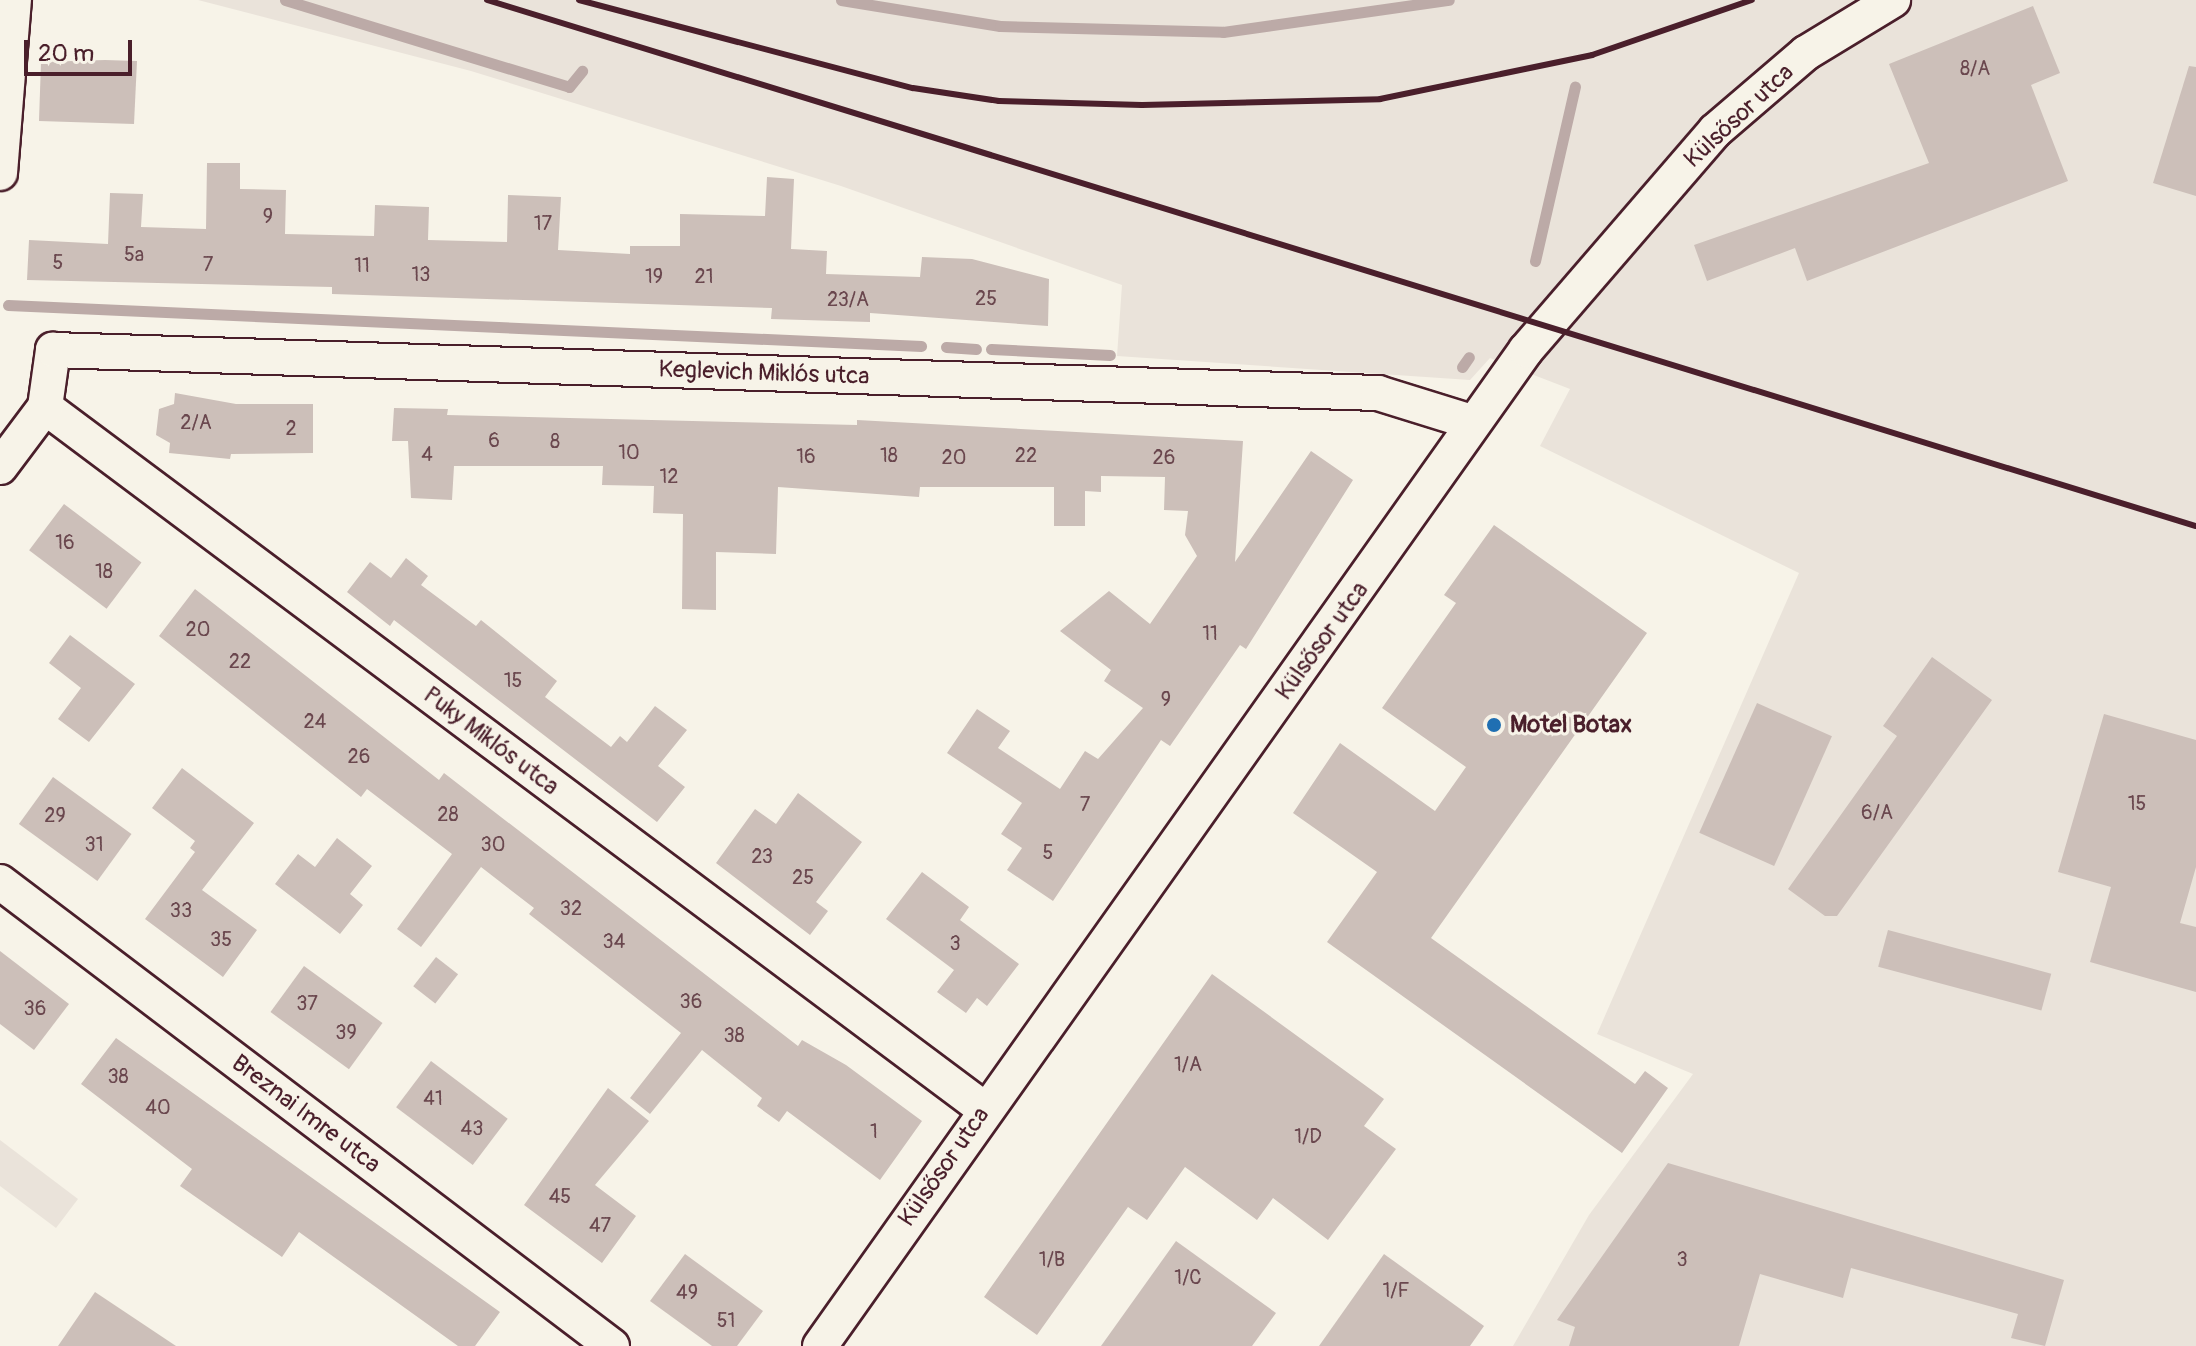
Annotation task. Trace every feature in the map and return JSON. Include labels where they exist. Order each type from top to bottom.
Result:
[{"type":"street","points":[[0,173],[14,0]]},
{"type":"street","name":"Külsősor utca","points":[[820,1346],[984,1109],[1401,531],[1471,422],[1715,131],[1806,53],[1893,0]]},
{"type":"street","name":"Keglevich Miklós utca","points":[[45,407],[53,350],[1378,393],[1471,422]]},
{"type":"street","points":[[0,467],[45,407]]},
{"type":"street","name":"Puky Miklós utca","points":[[45,407],[984,1109]]},
{"type":"street","name":"Breznai Imre utca","points":[[0,882],[612,1346]]},
{"type":"shaded area","points":[[198,0],[2196,0],[2196,1346],[1513,1346],[1589,1215],[1693,1074],[1597,1034],[1799,573],[1540,446],[1570,389],[1490,358],[1470,380],[1117,356],[1122,285],[841,186],[471,71]]},
{"type":"shaded area","points":[[0,1140],[78,1199],[56,1228],[0,1186]]},
{"type":"building","points":[[2033,6],[2060,73],[2031,85],[2068,181],[1807,281],[1795,248],[1707,281],[1694,245],[1929,163],[1889,64]]},
{"type":"building","points":[[137,61],[134,124],[39,121],[41,62]]},
{"type":"building","points":[[2189,66],[2196,67],[2196,196],[2153,183]]},
{"type":"building","points":[[207,163],[240,163],[240,189],[286,190],[285,234],[374,236],[375,205],[429,207],[428,240],[507,242],[508,195],[561,197],[558,250],[630,254],[630,246],[680,246],[680,214],[765,216],[767,177],[794,179],[791,249],[827,251],[826,274],[920,277],[922,257],[972,259],[1049,279],[1048,326],[870,313],[870,322],[771,319],[772,308],[332,294],[332,287],[27,280],[29,240],[108,244],[110,193],[143,194],[141,227],[206,229]]},
{"type":"building","points":[[175,393],[236,404],[313,404],[313,453],[231,454],[230,459],[169,453],[170,443],[156,435],[159,409],[174,404]]},
{"type":"building","points":[[394,408],[448,409],[447,415],[857,425],[857,420],[1243,441],[1235,562],[1311,451],[1353,480],[1246,649],[1240,645],[1170,746],[1161,740],[1053,901],[1007,870],[1022,848],[1001,834],[1022,803],[947,753],[977,709],[1010,731],[998,748],[1060,789],[1085,751],[1098,759],[1143,708],[1104,681],[1111,670],[1060,631],[1109,591],[1150,624],[1197,556],[1185,535],[1188,511],[1164,510],[1165,477],[1101,476],[1101,492],[1085,491],[1085,526],[1054,526],[1054,487],[920,487],[919,497],[778,487],[776,554],[716,552],[716,610],[682,609],[683,514],[653,513],[654,486],[602,485],[603,466],[454,466],[452,500],[411,498],[408,441],[392,441]]},
{"type":"building","points":[[64,504],[141,562],[107,609],[29,550]]},
{"type":"building","name":"Motel Botax","points":[[1494,525],[1647,633],[1431,938],[1635,1084],[1645,1071],[1668,1088],[1622,1153],[1327,942],[1377,872],[1293,813],[1340,743],[1435,811],[1466,767],[1382,708],[1456,603],[1444,595]]},
{"type":"building","points":[[406,558],[428,576],[421,585],[476,626],[481,620],[557,681],[545,697],[611,747],[620,736],[627,742],[655,706],[687,730],[658,766],[685,787],[657,822],[394,620],[390,626],[347,592],[370,562],[391,578]]},
{"type":"building","points":[[195,589],[439,780],[444,773],[798,1046],[802,1040],[846,1065],[922,1121],[880,1180],[787,1111],[779,1122],[757,1106],[762,1098],[702,1050],[650,1114],[630,1098],[681,1033],[529,914],[534,908],[481,867],[421,947],[397,929],[452,854],[367,789],[361,797],[159,636]]},
{"type":"building","points":[[70,635],[135,684],[89,742],[58,719],[81,688],[49,663]]},
{"type":"building","points":[[1932,657],[1992,700],[1837,916],[1825,916],[1788,889],[1897,736],[1883,726]]},
{"type":"building","points":[[1757,703],[1832,736],[1774,866],[1699,833]]},
{"type":"building","points":[[2104,714],[2196,740],[2196,867],[2180,923],[2196,927],[2196,992],[2090,962],[2111,887],[2058,872]]},
{"type":"building","points":[[182,768],[254,823],[202,890],[257,930],[223,977],[145,919],[195,852],[190,848],[195,841],[152,808]]},
{"type":"building","points":[[53,777],[131,834],[97,881],[19,824]]},
{"type":"building","points":[[798,793],[862,842],[816,902],[828,911],[810,935],[716,863],[755,809],[776,824]]},
{"type":"building","points":[[337,838],[372,866],[350,894],[363,905],[340,934],[275,884],[298,854],[315,867]]},
{"type":"building","points":[[922,872],[969,907],[960,920],[1019,964],[987,1006],[977,998],[966,1013],[937,992],[954,970],[886,919]]},
{"type":"building","points":[[1888,930],[2051,974],[2041,1010],[1878,967]]},
{"type":"building","points":[[0,951],[69,1004],[34,1050],[0,1024]]},
{"type":"building","points":[[436,957],[458,974],[435,1003],[413,986]]},
{"type":"building","points":[[304,966],[382,1023],[349,1069],[270,1012]]},
{"type":"building","points":[[1212,974],[1384,1099],[1364,1126],[1396,1149],[1328,1240],[1273,1198],[1257,1220],[1185,1167],[1147,1220],[1128,1207],[1037,1335],[984,1297]]},
{"type":"building","points":[[116,1038],[500,1312],[475,1346],[458,1346],[299,1232],[282,1257],[180,1186],[192,1169],[81,1084]]},
{"type":"building","points":[[431,1061],[508,1119],[473,1165],[396,1107]]},
{"type":"building","points":[[608,1088],[649,1121],[595,1185],[636,1216],[602,1263],[524,1205]]},
{"type":"building","points":[[1668,1163],[2064,1280],[2045,1346],[2011,1338],[2018,1314],[1851,1268],[1843,1298],[1760,1274],[1739,1346],[1569,1346],[1575,1327],[1557,1320]]},
{"type":"building","points":[[1176,1241],[1276,1313],[1252,1346],[1101,1346]]},
{"type":"building","points":[[685,1254],[763,1311],[737,1346],[712,1346],[650,1301]]},
{"type":"building","points":[[1384,1254],[1484,1326],[1470,1346],[1319,1346]]},
{"type":"building","points":[[95,1292],[176,1346],[58,1346]]},
{"type":"waterway","points":[[285,0],[569,87],[582,71]]},
{"type":"waterway","points":[[841,0],[1000,26],[1223,32],[1449,0]]},
{"type":"waterway","points":[[1535,261],[1575,87]]},
{"type":"waterway","points":[[8,305],[921,346]]},
{"type":"waterway","points":[[946,347],[976,349]]},
{"type":"waterway","points":[[991,349],[1110,355]]},
{"type":"waterway","points":[[1462,367],[1469,357]]},
{"type":"railway","points":[[487,0],[2196,526]]},
{"type":"railway","points":[[579,0],[913,88],[999,101],[1142,105],[1380,99],[1592,55],[1752,0]]},
{"type":"place","name":"Motel Botax","points":[[1494,725]]}]
